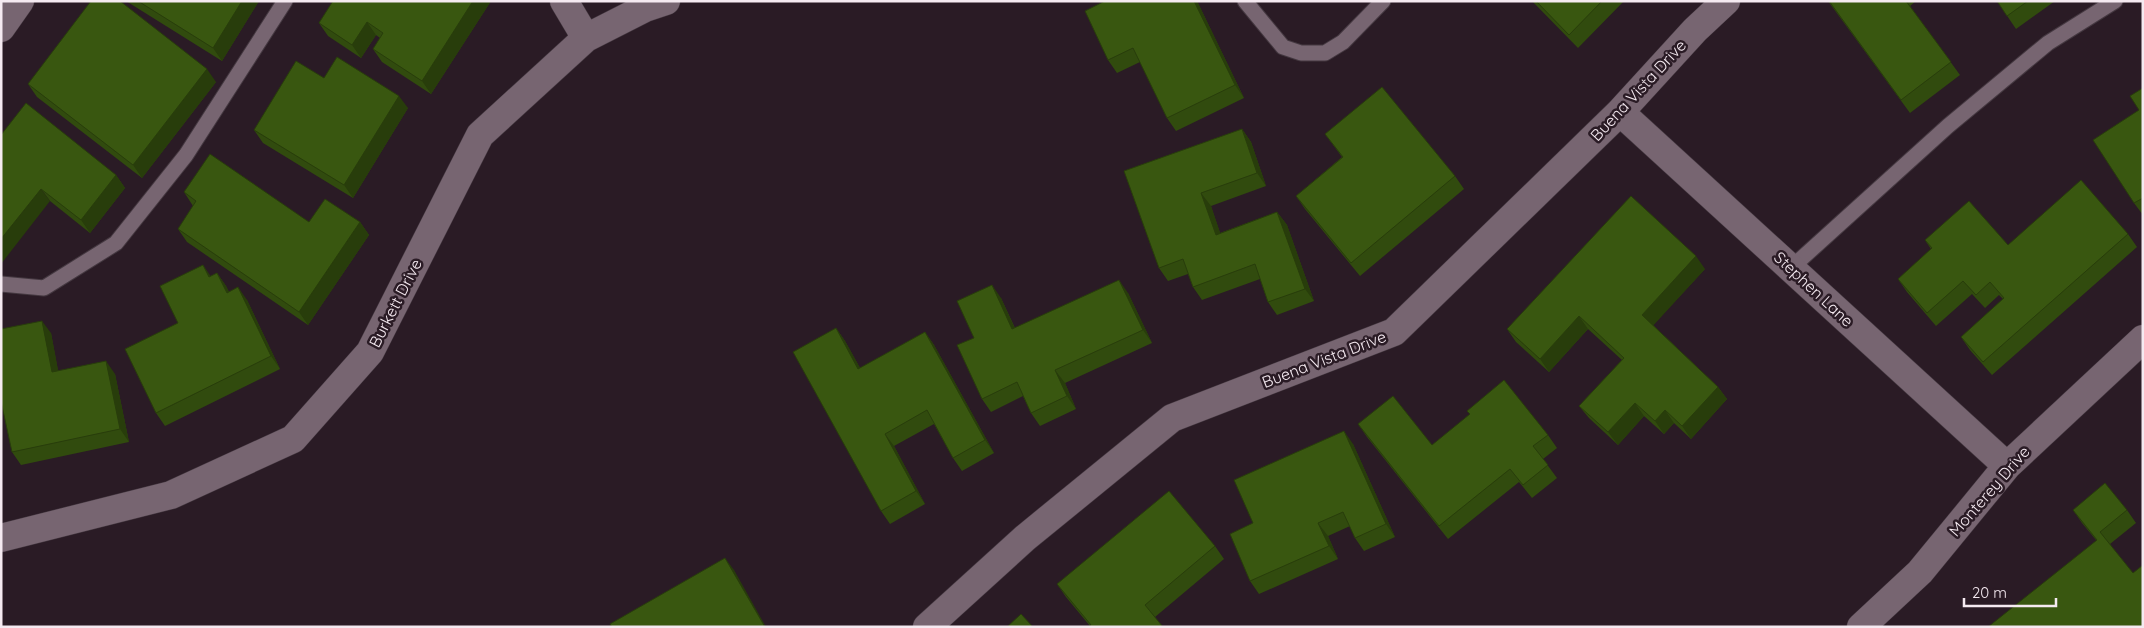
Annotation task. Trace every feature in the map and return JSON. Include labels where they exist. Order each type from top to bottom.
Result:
[{"type":"street","points":[[1,28],[20,1]]},
{"type":"street","points":[[564,1],[586,38]]},
{"type":"street","name":"Burkett Drive","points":[[1,538],[171,495],[293,439],[370,352],[480,134],[586,38],[645,8],[666,1]]},
{"type":"street","name":"Buena Vista Drive","points":[[927,627],[1025,538],[1172,418],[1394,332],[1620,112],[1695,30],[1726,1]]},
{"type":"street","name":"Stephen Lane","points":[[1620,112],[2007,466]]},
{"type":"street","name":"Monterey Drive","points":[[1861,627],[1920,572],[2007,466],[2143,339]]},
{"type":"lane","points":[[1,284],[44,288],[116,243],[186,156],[286,1]]},
{"type":"lane","points":[[1245,1],[1283,47],[1301,53],[1325,53],[1343,42],[1383,1]]},
{"type":"lane","points":[[1791,268],[1948,126],[2041,48],[2115,1]]},
{"type":"building","points":[[91,1],[120,1],[207,69],[133,165],[28,84]]},
{"type":"building","points":[[138,1],[242,1],[213,48]]},
{"type":"building","points":[[333,1],[473,1],[422,81],[373,49],[383,33],[367,22],[352,45],[319,23]]},
{"type":"building","points":[[1105,1],[1194,1],[1235,85],[1167,118],[1133,48],[1108,60],[1085,11]]},
{"type":"building","points":[[1536,1],[1602,1],[1569,35]]},
{"type":"building","points":[[1829,1],[1906,1],[1951,62],[1901,100]]},
{"type":"building","points":[[1997,1],[2028,1],[2007,16]]},
{"type":"building","points":[[337,57],[399,96],[344,185],[254,130],[296,61],[324,78]]},
{"type":"building","points":[[1382,87],[1455,176],[1351,263],[1296,196],[1343,157],[1325,134]]},
{"type":"building","points":[[2143,88],[2143,198],[2134,203],[2093,140],[2139,110],[2130,96]]},
{"type":"building","points":[[26,103],[116,175],[81,220],[41,189],[1,239],[1,135]]},
{"type":"building","points":[[1242,129],[1257,173],[1201,193],[1216,235],[1277,212],[1305,289],[1268,302],[1255,264],[1193,287],[1183,259],[1159,268],[1124,171]]},
{"type":"building","points":[[210,154],[309,222],[325,199],[360,222],[299,312],[178,229],[196,201],[184,192]]},
{"type":"building","points":[[2081,180],[2128,234],[1983,362],[1961,337],[2004,298],[1990,282],[1976,295],[1963,281],[1927,313],[1898,279],[1932,248],[1925,240],[1969,201],[2008,245]]},
{"type":"building","points":[[1631,196],[1696,256],[1642,315],[1718,387],[1682,426],[1665,410],[1655,421],[1635,403],[1608,432],[1579,406],[1624,358],[1579,316],[1540,359],[1507,329]]},
{"type":"building","points":[[203,265],[209,277],[217,273],[227,293],[238,287],[271,356],[156,413],[125,349],[178,323],[160,286]]},
{"type":"building","points":[[1119,280],[1143,330],[1055,370],[1067,396],[1031,413],[1017,382],[982,399],[957,345],[974,338],[957,301],[992,285],[1012,329]]},
{"type":"building","points":[[42,321],[52,372],[106,361],[120,429],[12,452],[1,401],[1,329]]},
{"type":"building","points":[[836,328],[858,369],[925,332],[985,440],[953,458],[927,410],[885,434],[916,491],[881,511],[793,352]]},
{"type":"building","points":[[1504,380],[1548,435],[1533,446],[1548,465],[1523,485],[1510,469],[1439,526],[1358,424],[1393,396],[1432,445],[1470,414],[1467,411]]},
{"type":"building","points":[[1344,431],[1386,524],[1355,538],[1343,512],[1318,523],[1329,546],[1250,581],[1230,534],[1253,523],[1234,480]]},
{"type":"building","points":[[2105,483],[2127,510],[2100,532],[2133,573],[2143,565],[2143,627],[1988,627],[2097,540],[2073,510]]},
{"type":"building","points":[[1169,491],[1215,546],[1145,605],[1163,627],[1088,627],[1091,625],[1057,584]]},
{"type":"building","points":[[725,558],[765,627],[612,627],[610,624]]},
{"type":"building","points":[[1021,614],[1033,627],[1007,627]]}]
